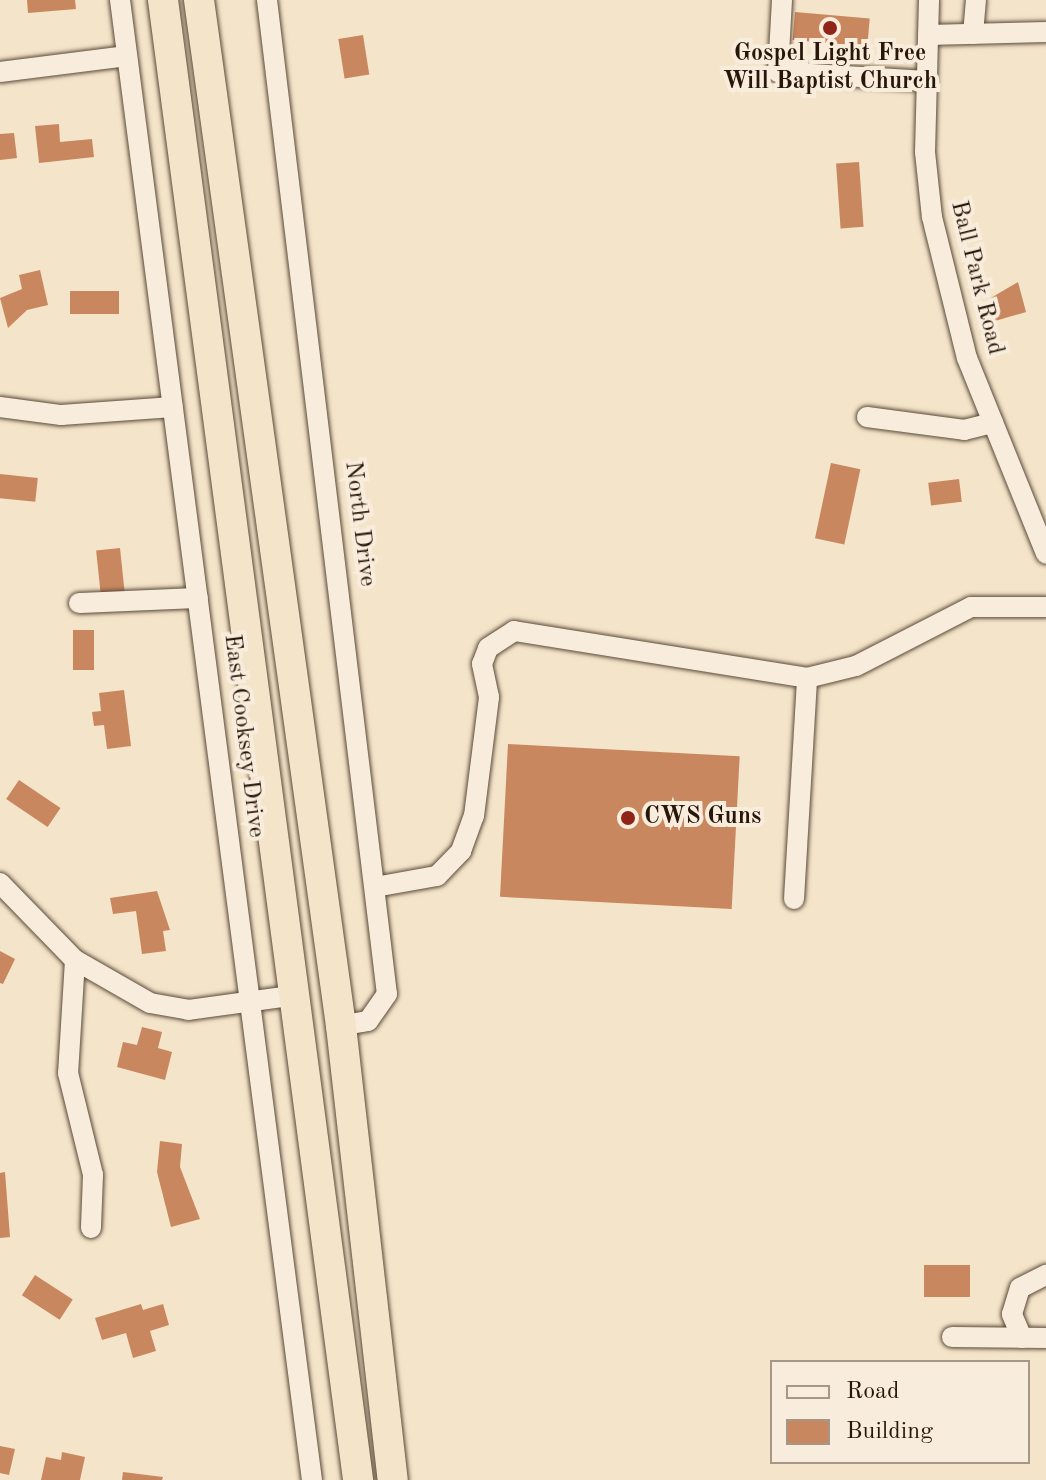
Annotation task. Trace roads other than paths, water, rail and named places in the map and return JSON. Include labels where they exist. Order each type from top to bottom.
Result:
[{"type":"highway","points":[[163,0],[290,996],[358,1480]]},
{"type":"highway","points":[[199,0],[341,1026],[393,1480]]},
{"type":"street","name":"East Cooksey Drive","points":[[120,0],[312,1480]]},
{"type":"street","name":"North Drive","points":[[267,0],[387,994],[368,1021],[341,1026]]},
{"type":"street","points":[[782,0],[778,72],[927,81]]},
{"type":"street","name":"Ball Park Road","points":[[929,0],[927,81],[932,217],[967,358],[1044,541]]},
{"type":"street","points":[[973,34],[976,0]]},
{"type":"street","points":[[928,35],[1046,32]]},
{"type":"street","points":[[0,72],[127,56]]},
{"type":"street","points":[[0,407],[61,415],[173,407]]},
{"type":"street","points":[[867,417],[964,430],[993,423]]},
{"type":"street","points":[[79,603],[198,598]]},
{"type":"street","points":[[375,887],[437,876],[461,851],[474,816],[489,697],[482,664],[497,639],[514,631],[807,678],[856,666],[971,607],[1046,607]]},
{"type":"street","points":[[794,899],[807,678]]},
{"type":"street","points":[[0,883],[75,960],[150,1003],[188,1010],[290,996]]},
{"type":"street","points":[[75,960],[68,1073],[93,1175],[91,1228]]},
{"type":"street","points":[[1022,1338],[1012,1314],[1020,1288],[1046,1275]]},
{"type":"street","points":[[952,1337],[1046,1338]]},
{"type":"place","name":"Gospel Light Free Will Baptist Church","points":[[830,28]]},
{"type":"place","name":"CWS Guns","points":[[628,818]]}]
